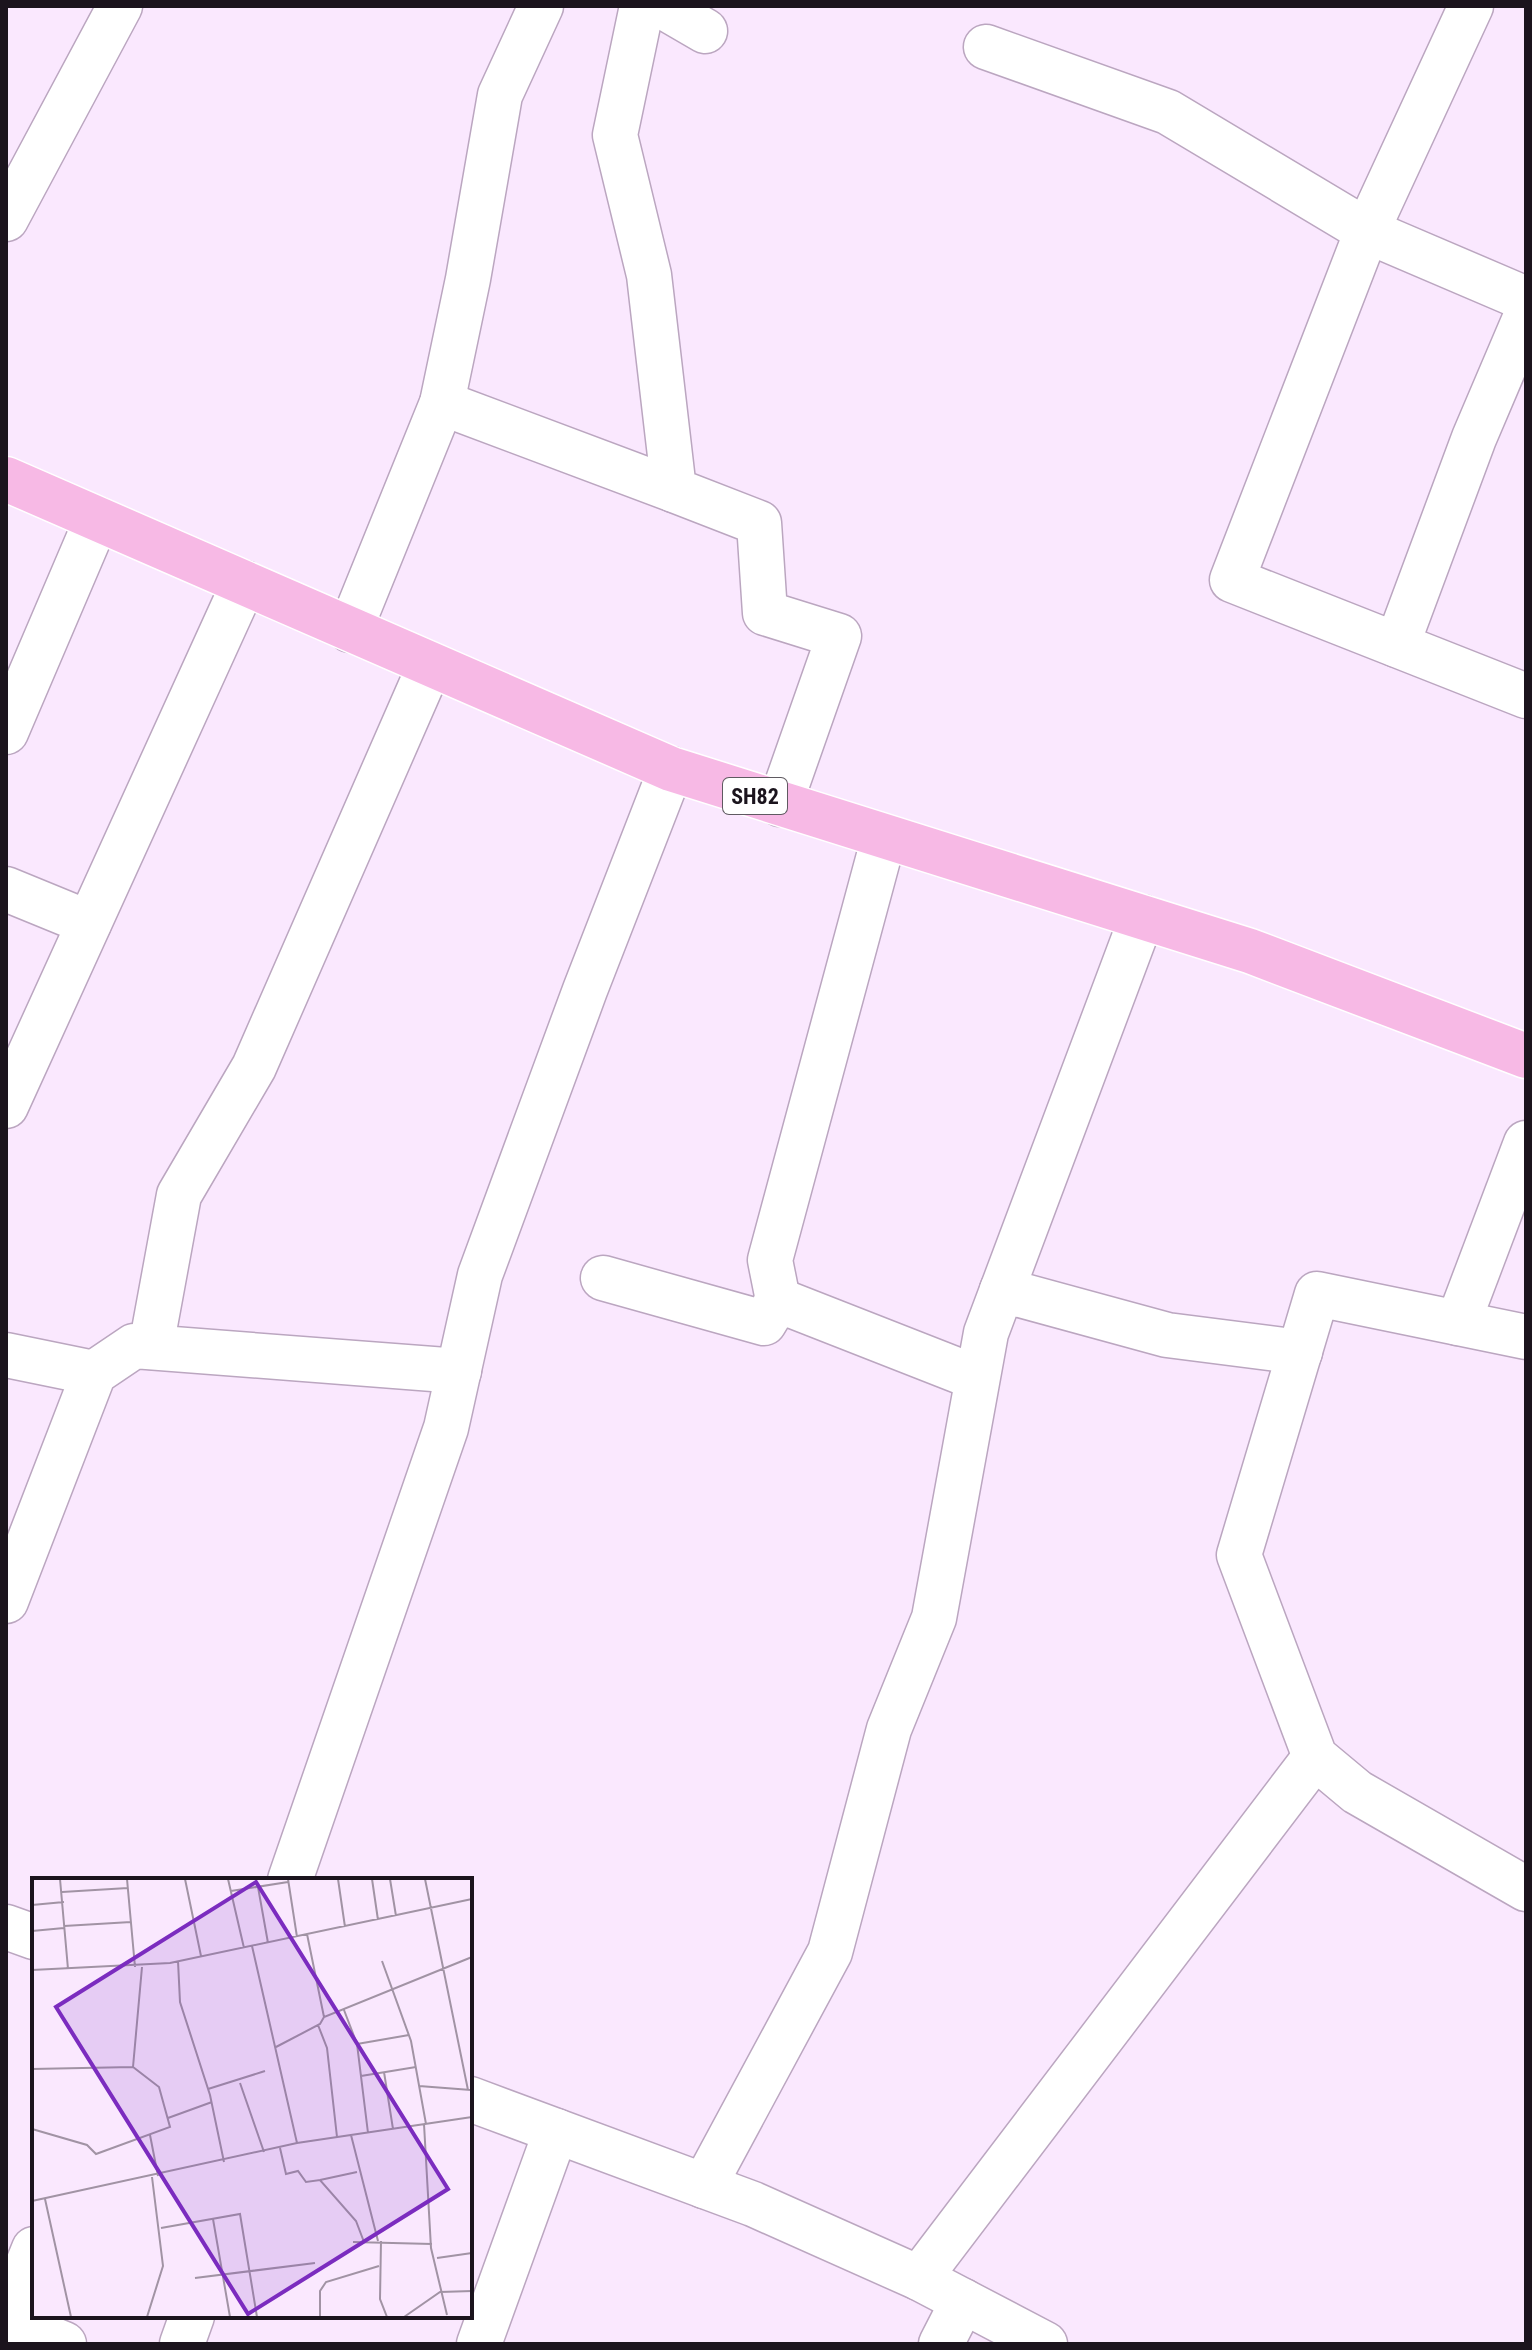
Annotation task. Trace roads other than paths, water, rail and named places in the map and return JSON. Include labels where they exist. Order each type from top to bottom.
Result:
[{"type":"main road","name":"SH82","points":[[6,479],[671,769],[1250,951],[1526,1056]]},
{"type":"street","points":[[6,219],[120,6]]},
{"type":"street","points":[[350,630],[442,403],[468,279],[500,95],[541,6]]},
{"type":"street","points":[[642,6],[615,135],[649,275],[674,490]]},
{"type":"street","points":[[662,6],[705,31]]},
{"type":"street","points":[[1471,6],[1367,231],[1232,580],[1526,696]]},
{"type":"street","points":[[986,47],[1168,112],[1367,231],[1526,299]]},
{"type":"street","points":[[1397,645],[1474,438],[1526,316]]},
{"type":"street","points":[[442,403],[759,523],[765,613],[839,636],[780,804]]},
{"type":"street","points":[[6,732],[97,519]]},
{"type":"street","points":[[6,1106],[244,583]]},
{"type":"street","points":[[151,1347],[179,1195],[254,1067],[430,665]]},
{"type":"street","points":[[291,1878],[446,1428],[480,1275],[585,990],[671,769]]},
{"type":"street","points":[[603,1278],[764,1323],[778,1300],[770,1260],[884,837]]},
{"type":"street","points":[[6,889],[89,923]]},
{"type":"street","points":[[704,2186],[830,1952],[889,1729],[934,1618],[986,1333],[1142,917]]},
{"type":"street","points":[[1458,1323],[1526,1143]]},
{"type":"street","points":[[1002,1290],[1167,1335],[1300,1352]]},
{"type":"street","points":[[1526,1337],[1317,1294],[1239,1555],[1315,1757],[1357,1792],[1526,1889]]},
{"type":"street","points":[[778,1300],[977,1378]]},
{"type":"street","points":[[6,1601],[94,1373],[134,1346],[459,1371]]},
{"type":"street","points":[[6,1355],[94,1373]]},
{"type":"street","points":[[919,2278],[1315,1757]]},
{"type":"street","points":[[6,1927],[32,1936]]},
{"type":"street","points":[[472,2100],[753,2204],[919,2278],[1045,2344]]},
{"type":"street","points":[[479,2344],[556,2131]]},
{"type":"street","points":[[32,2254],[6,2319],[64,2344]]},
{"type":"street","points":[[941,2344],[963,2301]]},
{"type":"street","points":[[182,2344],[191,2318]]}]
